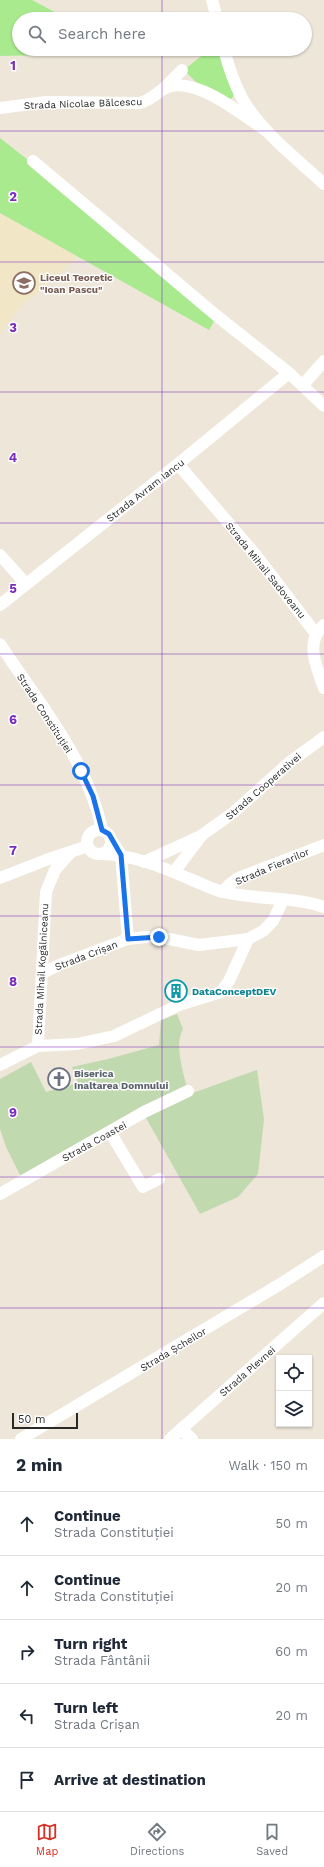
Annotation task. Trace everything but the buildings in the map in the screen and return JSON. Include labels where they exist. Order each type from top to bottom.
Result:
[{"type":"street","points":[[212,0],[215,12]]},
{"type":"street","points":[[227,56],[242,98],[268,132],[324,184]]},
{"type":"street","name":"Strada Nicolae Bălcescu","points":[[0,108],[46,102],[139,103],[153,98],[182,70]]},
{"type":"street","points":[[165,87],[184,86],[202,90],[268,132]]},
{"type":"street","points":[[33,161],[217,316],[289,373],[324,406]]},
{"type":"street","points":[[303,385],[324,361]]},
{"type":"street","name":"Strada Avram Iancu","points":[[0,605],[178,464],[289,373]]},
{"type":"street","name":"Strada Mihail Sadoveanu","points":[[178,464],[320,630],[313,650],[314,659],[324,688]]},
{"type":"street","points":[[0,555],[26,584]]},
{"type":"street","name":"Strada Constituției","points":[[0,644],[73,755],[93,796],[102,830]]},
{"type":"street","name":"Strada Cooperativei","points":[[144,862],[202,835],[234,812],[291,761],[324,737]]},
{"type":"street","points":[[128,939],[121,855],[109,834],[102,830],[95,830],[89,835],[88,846],[92,852],[121,855],[144,862],[174,872],[222,892],[302,901],[324,907]]},
{"type":"street","name":"Strada Cooperativei","points":[[174,872],[202,835]]},
{"type":"street","points":[[102,854],[110,848],[112,841]]},
{"type":"street","name":"Strada Fierarilor","points":[[222,892],[238,878],[324,845]]},
{"type":"street","points":[[0,878],[88,846]]},
{"type":"street","name":"Strada Mihail Kogălniceanu","points":[[38,1046],[43,973],[46,892],[55,870],[71,852]]},
{"type":"street","points":[[0,1065],[38,1046],[77,1044],[114,1036],[179,1005],[221,992],[229,980],[248,939],[263,930],[273,921],[283,900]]},
{"type":"street","name":"Strada Crișan","points":[[43,973],[59,965],[128,939],[159,937],[199,945],[248,939]]},
{"type":"street","name":"Strada Coastei","points":[[0,1194],[144,1112],[188,1091]]},
{"type":"street","points":[[110,1132],[143,1187],[159,1179]]},
{"type":"street","name":"Strada Șcheilor","points":[[21,1439],[282,1283],[324,1256]]},
{"type":"street","name":"Strada Plevnei","points":[[170,1439],[324,1303]]},
{"type":"street","points":[[181,1429],[192,1439]]},
{"type":"shaded area","name":"Liceul Teoretic \"Ioan Pascu\"","points":[[0,213],[78,257],[18,309],[0,334]]},
{"type":"green space","points":[[0,0],[32,0],[54,12],[12,12],[12,56],[0,56]]},
{"type":"green space","points":[[201,56],[222,56],[234,92],[233,97],[228,101],[198,84],[184,70]]},
{"type":"green space","points":[[0,138],[217,316],[209,330],[0,213]]},
{"type":"green space","points":[[177,1014],[183,1029],[180,1035],[179,1050],[187,1088],[21,1177],[6,1147],[0,1129],[0,1079],[31,1062],[46,1092],[78,1083],[72,1067],[159,1045],[161,1020]]},
{"type":"green space","points":[[257,1070],[264,1119],[258,1174],[238,1197],[200,1214],[145,1116],[190,1094]]},
{"type":"place","name":"Liceul Teoretic \"Ioan Pascu\"","points":[[24,283]]},
{"type":"place","name":"DataConceptDEV","points":[[176,991]]},
{"type":"place","name":"Biserica Inaltarea Domnului","points":[[59,1079]]},
{"type":"route","points":[[81,771],[93,796],[102,830],[109,834],[121,855],[128,939],[137,937],[159,937]]}]
